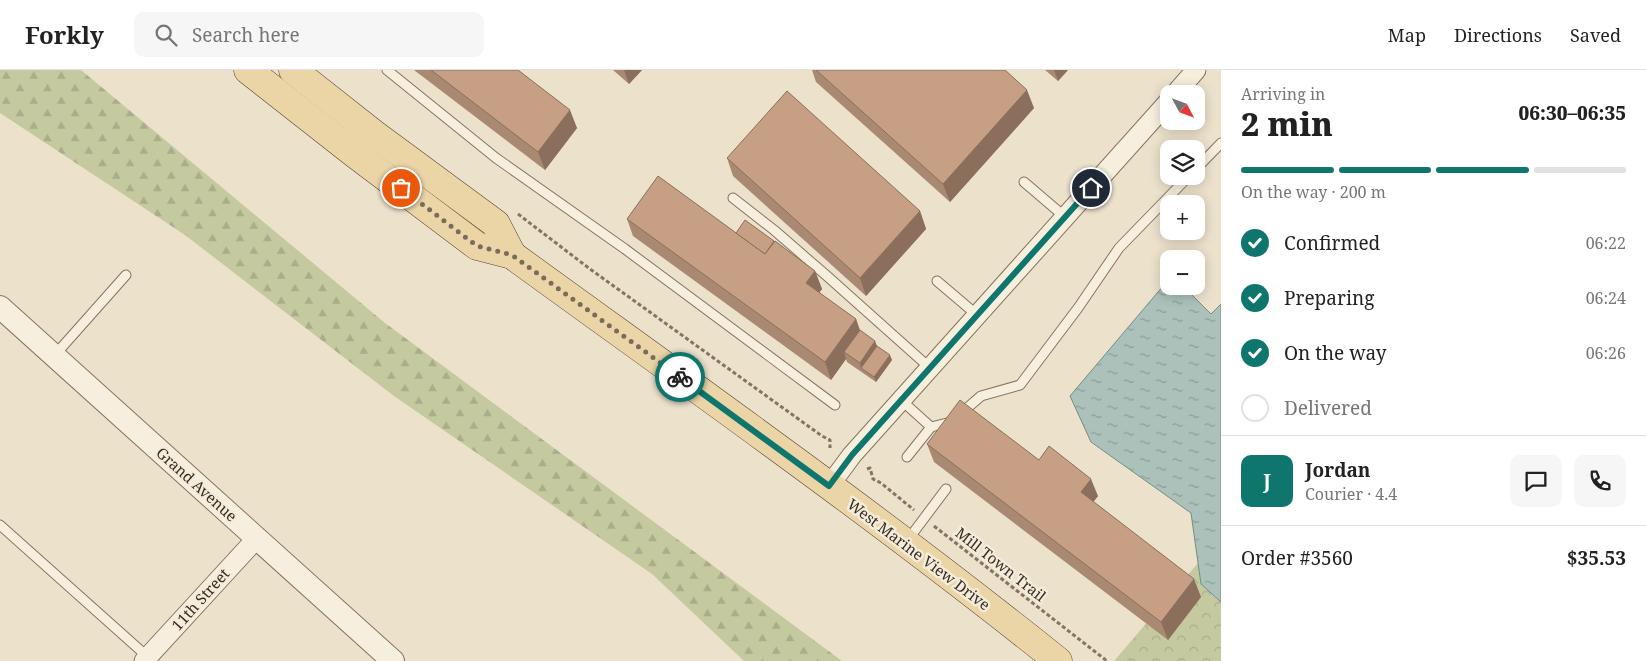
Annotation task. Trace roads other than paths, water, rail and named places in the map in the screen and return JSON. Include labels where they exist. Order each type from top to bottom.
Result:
[{"type":"main road","name":"West Marine View Drive","points":[[248,70],[477,246],[512,255],[829,486],[1058,661]]},
{"type":"main road","name":"West Marine View Drive","points":[[293,70],[374,134],[496,224],[512,255]]},
{"type":"street","points":[[1183,85],[1196,70]]},
{"type":"street","points":[[829,486],[852,455],[1160,111]]},
{"type":"street","name":"Grand Avenue","points":[[0,307],[393,661]]},
{"type":"street","name":"11th Street","points":[[148,660],[257,538]]},
{"type":"lane","points":[[387,70],[496,158],[625,249],[835,405]]},
{"type":"lane","points":[[1205,160],[1221,144]]},
{"type":"lane","points":[[1024,182],[1064,217]]},
{"type":"lane","points":[[907,457],[931,427],[951,422],[982,396],[1020,385],[1078,308],[1119,248],[1180,185]]},
{"type":"lane","points":[[733,198],[814,264],[930,368]]},
{"type":"lane","points":[[54,356],[126,274]]},
{"type":"lane","points":[[937,281],[977,315]]},
{"type":"lane","points":[[901,400],[931,427]]},
{"type":"lane","points":[[906,544],[946,489]]},
{"type":"lane","points":[[0,525],[148,660]]},
{"type":"water","points":[[1160,290],[1160,295],[1192,295],[1211,314],[1221,304],[1221,602],[1201,584],[1191,513],[1091,442],[1070,396]]}]
